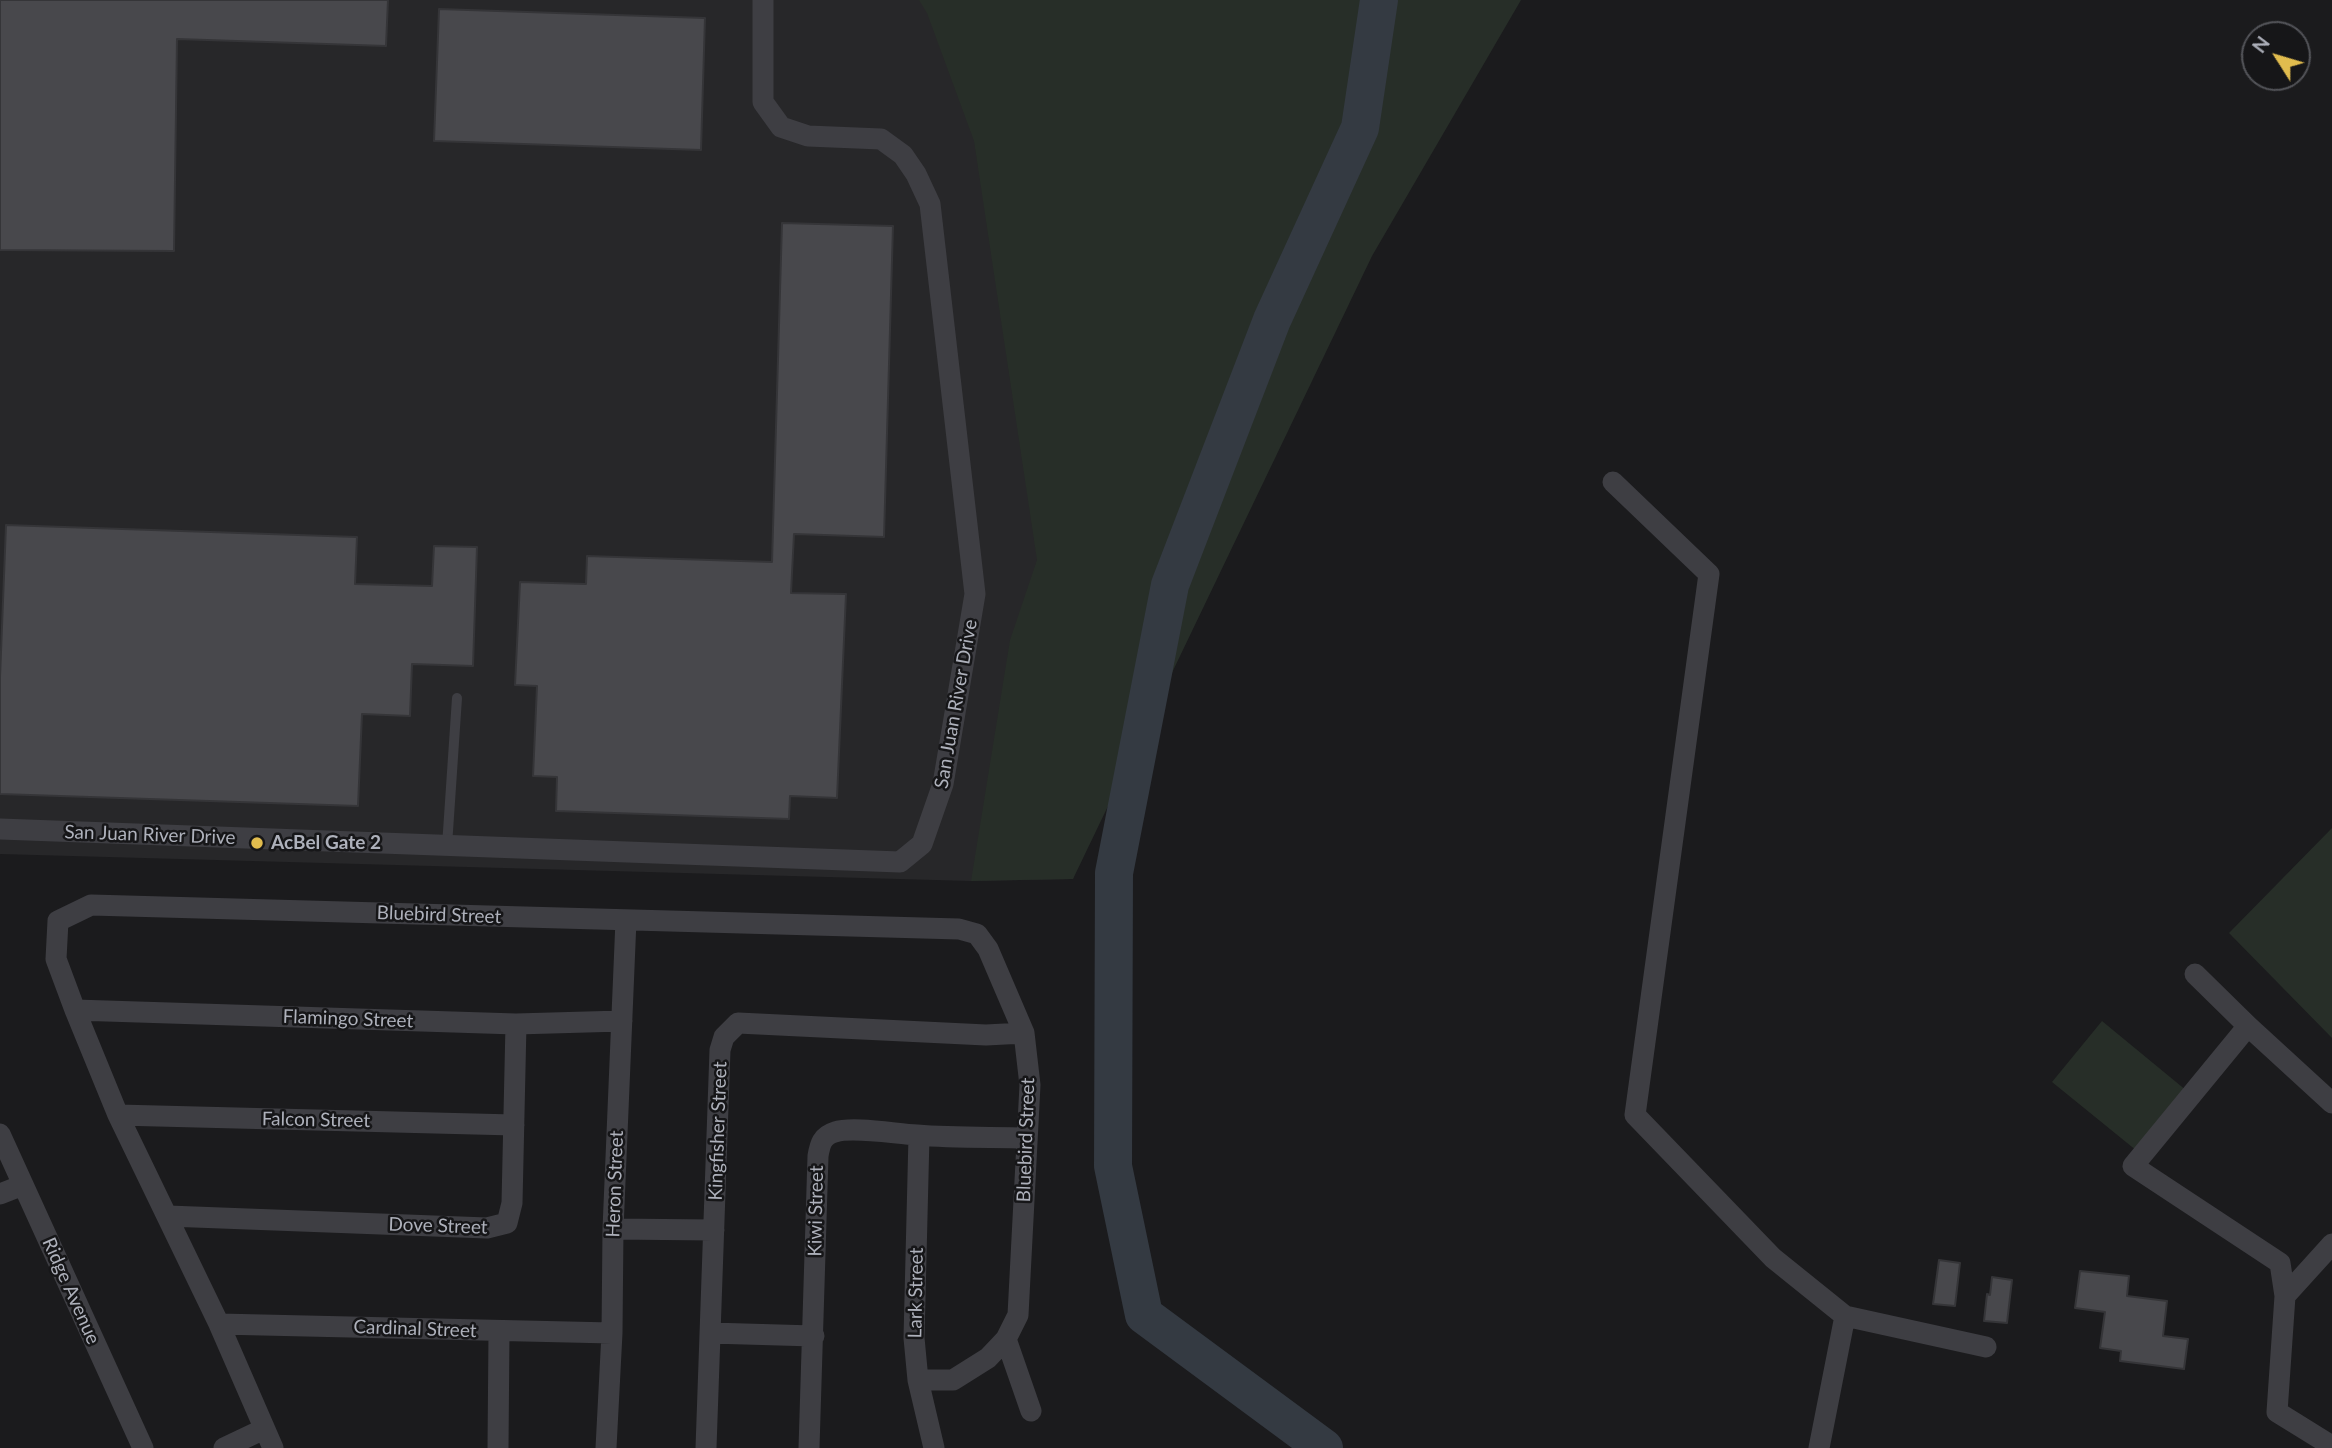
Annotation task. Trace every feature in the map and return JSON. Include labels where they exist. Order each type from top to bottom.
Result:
[{"type":"street","name":"San Juan River Drive","points":[[0,829],[900,862],[922,844],[943,785],[975,594],[930,204],[916,174],[903,155],[881,139],[808,136],[781,127],[763,102],[763,0]]},
{"type":"street","points":[[1613,482],[1709,574],[1635,1115],[1773,1258],[1845,1316],[1986,1347]]},
{"type":"street","name":"Bluebird Street","points":[[268,1439],[219,1324],[118,1115],[56,959],[58,921],[90,905],[959,929],[977,934],[988,950],[1024,1033],[1030,1085],[1018,1315],[1006,1339],[988,1358],[953,1380],[918,1380]]},
{"type":"street","name":"Heron Street","points":[[607,1448],[626,920]]},
{"type":"street","points":[[2195,974],[2332,1103]]},
{"type":"street","name":"Flamingo Street","points":[[75,1010],[516,1024],[622,1021]]},
{"type":"street","name":"Kingfisher Street","points":[[706,1448],[720,1050],[724,1037],[738,1023],[986,1035],[1024,1033]]},
{"type":"street","name":"Dove Street","points":[[168,1216],[498,1227],[507,1223],[511,1214],[516,1024]]},
{"type":"street","points":[[2248,1026],[2133,1166],[2280,1263],[2286,1296],[2277,1412],[2332,1446]]},
{"type":"street","name":"Falcon Street","points":[[118,1115],[514,1125]]},
{"type":"street","name":"Kiwi Street","points":[[809,1448],[820,1143],[825,1136],[836,1131],[1027,1138]]},
{"type":"street","name":"Ridge Avenue","points":[[0,1134],[143,1448]]},
{"type":"street","name":"Lark Street","points":[[919,1136],[914,1338],[918,1380],[934,1448]]},
{"type":"street","points":[[0,1194],[23,1185]]},
{"type":"street","points":[[613,1229],[714,1230]]},
{"type":"street","points":[[2286,1296],[2332,1244]]},
{"type":"street","points":[[1819,1448],[1845,1316]]},
{"type":"street","name":"Cardinal Street","points":[[219,1324],[612,1333]]},
{"type":"street","points":[[498,1448],[499,1332]]},
{"type":"street","points":[[710,1333],[814,1336]]},
{"type":"street","points":[[1006,1339],[1031,1410]]},
{"type":"street","points":[[224,1448],[268,1439]]},
{"type":"lane","points":[[447,846],[457,698]]},
{"type":"shaded area","points":[[0,0],[1299,0],[1266,181],[1073,879],[971,881],[0,854]]},
{"type":"shaded area","points":[[919,0],[1521,0],[1372,256],[1073,879],[971,881],[1010,640],[1037,560],[974,141],[927,13]]},
{"type":"shaded area","points":[[2332,828],[2332,1038],[2229,933]]},
{"type":"shaded area","points":[[2102,1021],[2187,1091],[2137,1151],[2052,1082]]},
{"type":"building","points":[[0,0],[388,0],[386,46],[177,39],[174,251],[0,250]]},
{"type":"building","points":[[439,9],[705,18],[701,150],[434,141]]},
{"type":"building","points":[[782,223],[893,226],[884,537],[794,534],[791,593],[846,594],[837,798],[790,796],[789,819],[556,811],[557,777],[533,776],[537,686],[515,685],[520,582],[586,584],[587,556],[772,562]]},
{"type":"building","points":[[6,525],[357,537],[355,584],[432,586],[434,546],[477,547],[473,666],[412,664],[410,716],[362,714],[358,806],[0,794],[0,677]]},
{"type":"building","points":[[1939,1260],[1960,1263],[1955,1306],[1933,1304]]},
{"type":"building","points":[[2080,1271],[2129,1276],[2127,1296],[2167,1301],[2163,1336],[2188,1339],[2184,1369],[2120,1361],[2121,1351],[2100,1348],[2105,1312],[2075,1308]]},
{"type":"building","points":[[1992,1277],[2012,1280],[2007,1323],[1984,1321]]},
{"type":"waterway","points":[[1324,1448],[1144,1315],[1113,1166],[1114,873],[1170,585],[1272,320],[1360,128],[1379,0]]},
{"type":"place","name":"AcBel Gate 2","points":[[257,843]]}]
